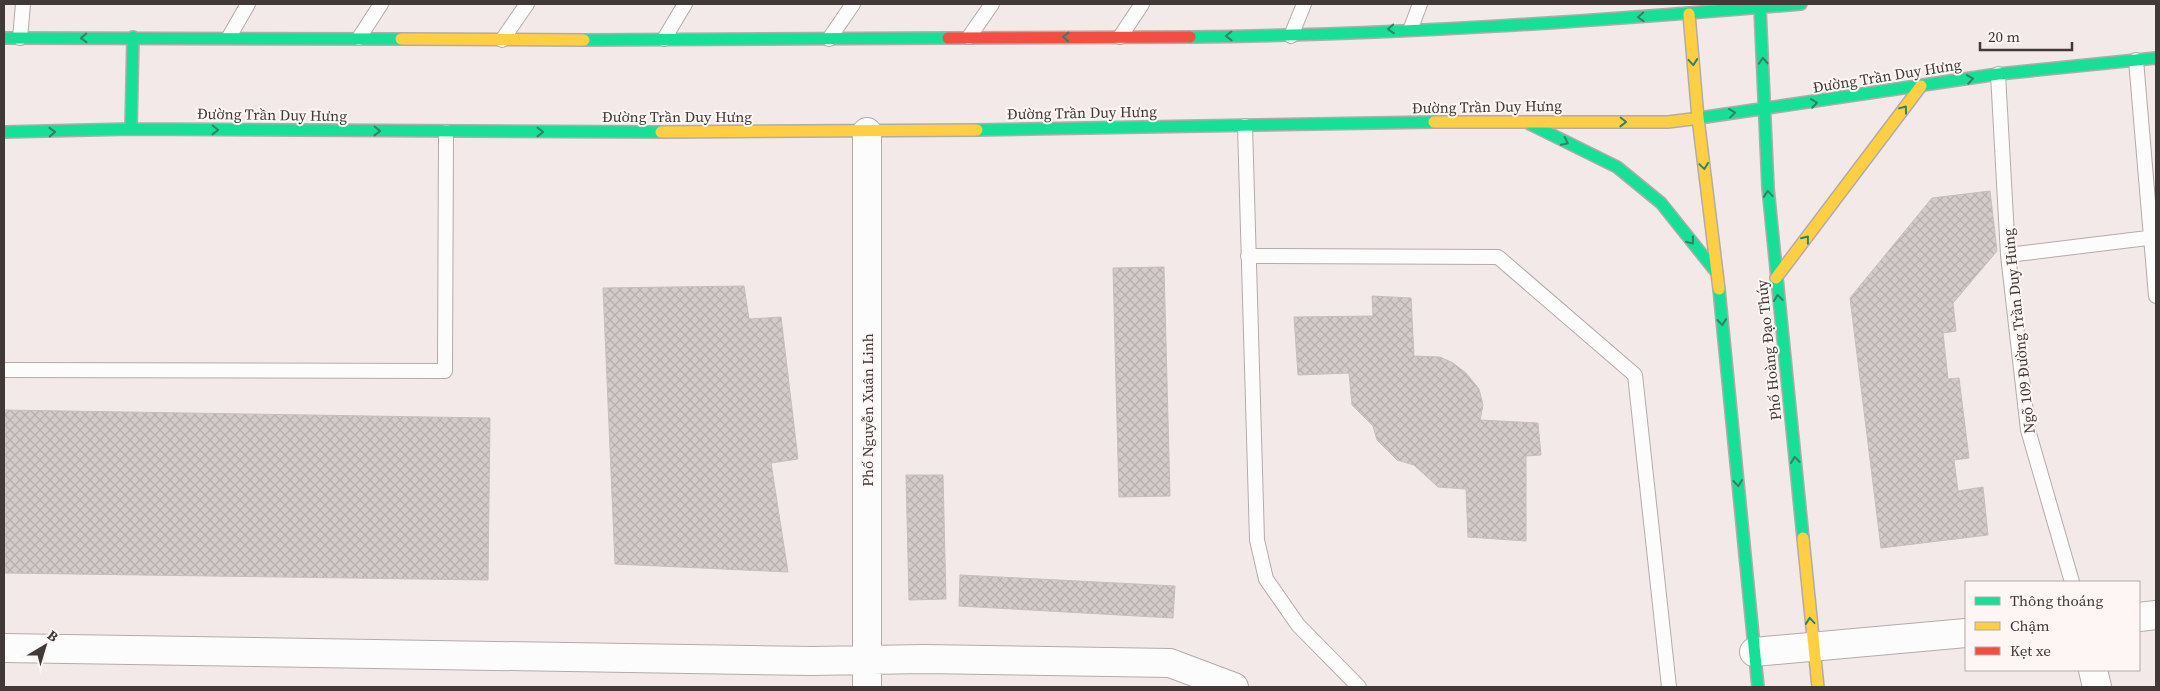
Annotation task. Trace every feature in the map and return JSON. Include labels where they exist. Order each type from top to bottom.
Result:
[{"type":"main road","points":[[4,38],[133,36],[502,40],[1291,36],[1689,14],[1801,4]]},
{"type":"main road","name":"Phố Hoàng Đạo Thúy","points":[[1760,8],[1766,109],[1768,188],[1805,551],[1812,647],[1818,687]]},
{"type":"main road","points":[[1689,14],[1698,118],[1717,273],[1758,687]]},
{"type":"main road","points":[[131,128],[133,36]]},
{"type":"main road","name":"Đường Trần Duy Hưng","points":[[4,132],[131,128],[446,132],[867,132],[1522,120],[1668,122],[1998,74],[2156,58]]},
{"type":"main road","points":[[1776,278],[1921,86]]},
{"type":"main road","points":[[1522,120],[1618,167],[1662,203],[1717,273]]},
{"type":"street","name":"Phố Nguyễn Xuân Linh","points":[[867,132],[868,674]]},
{"type":"street","points":[[2140,617],[2156,615]]},
{"type":"street","points":[[1754,652],[1965,633]]},
{"type":"street","points":[[4,648],[868,674],[924,659],[1170,663],[1234,687]]},
{"type":"street","points":[[2093,671],[2097,687]]},
{"type":"lane","points":[[20,38],[24,4]]},
{"type":"lane","points":[[229,37],[248,4]]},
{"type":"lane","points":[[359,38],[381,4]]},
{"type":"lane","points":[[502,40],[527,4]]},
{"type":"lane","points":[[664,39],[686,4]]},
{"type":"lane","points":[[829,39],[853,4]]},
{"type":"lane","points":[[969,37],[992,4]]},
{"type":"lane","points":[[1120,38],[1142,4]]},
{"type":"lane","points":[[1291,36],[1304,4]]},
{"type":"lane","points":[[1411,28],[1420,4]]},
{"type":"lane","points":[[2136,60],[2153,238],[2156,296]]},
{"type":"lane","name":"Ngõ 109 Đường Trần Duy Hưng","points":[[1998,74],[2008,255],[2028,430],[2072,581]]},
{"type":"lane","points":[[1245,126],[1257,540],[1266,579],[1298,625],[1359,687]]},
{"type":"lane","points":[[4,370],[445,371],[448,188],[446,132]]},
{"type":"lane","points":[[2008,255],[2153,238]]},
{"type":"lane","points":[[1248,256],[1498,257],[1635,375],[1670,687]]},
{"type":"building","points":[[1990,191],[1997,251],[1953,303],[1956,331],[1943,333],[1948,379],[1959,378],[1969,458],[1954,460],[1958,491],[1983,487],[1988,535],[1881,548],[1850,298],[1932,198]]},
{"type":"building","points":[[1164,267],[1170,496],[1119,497],[1113,268]]},
{"type":"building","points":[[744,286],[749,319],[781,317],[798,459],[771,463],[788,572],[615,564],[603,288]]},
{"type":"building","points":[[1372,296],[1411,298],[1414,356],[1440,357],[1453,363],[1466,373],[1479,389],[1483,405],[1480,420],[1538,423],[1541,455],[1526,456],[1526,541],[1468,537],[1466,489],[1438,487],[1414,465],[1397,460],[1377,440],[1373,426],[1352,405],[1349,373],[1298,375],[1294,317],[1373,316]]},
{"type":"building","points":[[4,410],[490,418],[488,580],[4,573]]},
{"type":"building","points":[[906,475],[943,475],[946,599],[909,600]]},
{"type":"building","points":[[960,575],[1175,586],[1173,618],[959,606]]},
{"type":"traffic: fast","points":[[1190,37],[1266,36],[1496,26],[1801,4]]},
{"type":"traffic: fast","points":[[1760,8],[1768,188],[1803,538]]},
{"type":"traffic: fast","points":[[131,129],[133,37]]},
{"type":"traffic: fast","points":[[4,38],[401,39]]},
{"type":"traffic: fast","points":[[584,40],[948,38]]},
{"type":"traffic: fast","points":[[1692,119],[1998,74],[2156,58]]},
{"type":"traffic: fast","points":[[977,130],[1434,122]]},
{"type":"traffic: fast","points":[[1530,124],[1617,167],[1661,203],[1717,273]]},
{"type":"traffic: fast","points":[[4,132],[131,129],[661,132]]},
{"type":"traffic: fast","points":[[1719,289],[1758,687]]},
{"type":"traffic: slow","points":[[1689,14],[1698,118],[1719,289]]},
{"type":"traffic: slow","points":[[401,39],[584,40]]},
{"type":"traffic: slow","points":[[1776,278],[1921,86]]},
{"type":"traffic: slow","points":[[1434,122],[1668,122],[1692,119]]},
{"type":"traffic: slow","points":[[661,132],[977,130]]},
{"type":"traffic: slow","points":[[1803,538],[1818,687]]},
{"type":"traffic: jam","points":[[948,38],[1190,37]]}]
